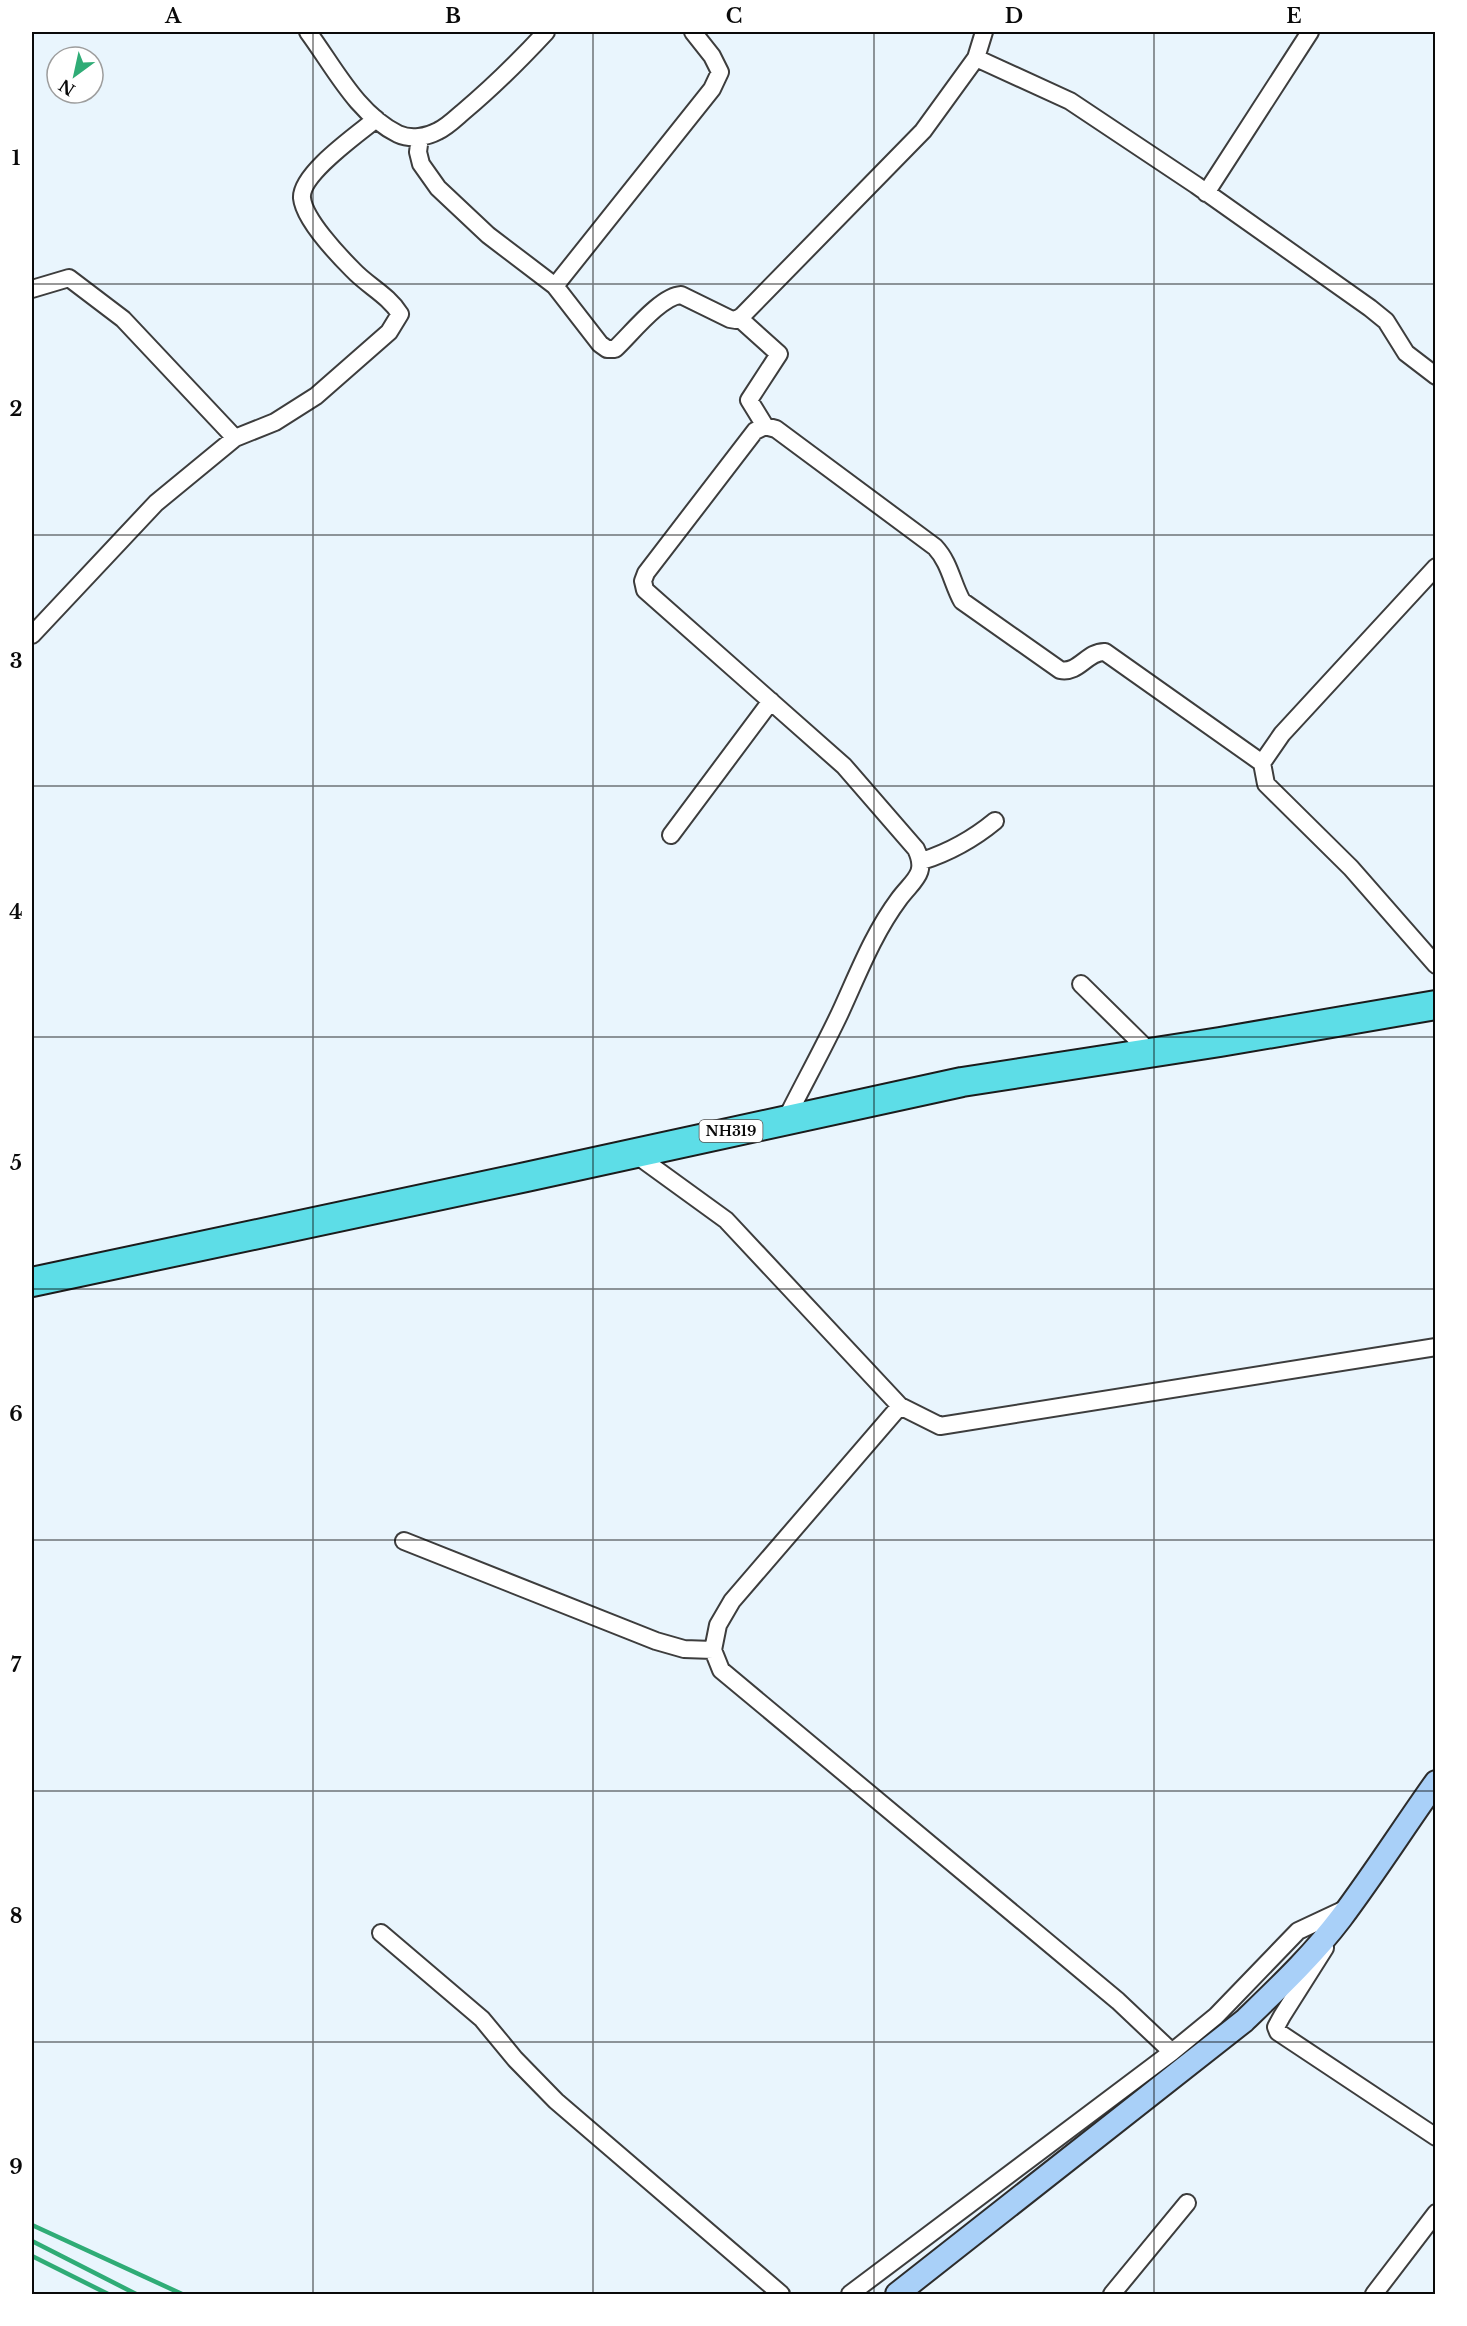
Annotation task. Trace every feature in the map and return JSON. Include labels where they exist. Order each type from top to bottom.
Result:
[{"type":"highway","name":"NH319","points":[[32,1282],[962,1082],[1436,1005]]},
{"type":"street","points":[[308,32],[358,102],[376,119],[400,135],[420,137],[440,131],[513,67],[546,32]]},
{"type":"street","points":[[555,286],[712,90],[720,72],[712,56],[693,32]]},
{"type":"street","points":[[420,137],[418,152],[421,164],[438,188],[488,235],[555,286],[600,344],[607,349],[615,349],[673,295],[681,295],[730,319],[739,318],[923,131],[976,58],[984,32]]},
{"type":"street","points":[[1206,193],[1310,32]]},
{"type":"street","points":[[976,58],[1070,101],[1206,193],[1370,308],[1386,321],[1406,353],[1436,376]]},
{"type":"street","points":[[32,635],[156,503],[235,438],[275,422],[316,396],[389,332],[400,314],[393,303],[354,271],[310,219],[302,198],[307,181],[318,168],[376,119]]},
{"type":"street","points":[[32,289],[69,278],[123,319],[235,438]]},
{"type":"street","points":[[739,318],[779,354],[749,400],[765,426]]},
{"type":"street","points":[[786,1119],[840,1013],[865,955],[897,901],[921,871],[922,861],[916,849],[843,766],[645,590],[643,581],[646,573],[754,431],[765,426],[776,429],[935,547],[949,566],[953,584],[962,601],[1060,670],[1072,670],[1098,652],[1105,652],[1262,763],[1266,784],[1351,868],[1436,965]]},
{"type":"street","points":[[1262,763],[1282,734],[1436,567]]},
{"type":"street","points":[[671,835],[771,701]]},
{"type":"street","points":[[922,861],[947,853],[971,840],[995,821]]},
{"type":"street","points":[[1081,984],[1151,1053]]},
{"type":"street","points":[[635,1154],[726,1220],[900,1406],[940,1426],[1436,1347]]},
{"type":"street","points":[[900,1406],[732,1601],[718,1624],[713,1650],[721,1670],[1109,1993],[1172,2052]]},
{"type":"street","points":[[404,1541],[656,1641],[684,1649],[713,1650]]},
{"type":"street","points":[[1436,1782],[1345,1913],[1276,2027],[1278,2032],[1436,2137]]},
{"type":"street","points":[[850,2295],[1172,2052],[1216,2016],[1298,1931],[1345,1913]]},
{"type":"street","points":[[897,2295],[1244,2021],[1301,1965],[1345,1913]]},
{"type":"street","points":[[381,1933],[482,2019],[515,2059],[556,2101],[781,2295]]},
{"type":"street","points":[[1112,2295],[1187,2203]]},
{"type":"street","points":[[1374,2295],[1436,2213]]},
{"type":"railway","points":[[32,2225],[182,2294]]},
{"type":"railway","points":[[32,2241],[136,2294]]},
{"type":"railway","points":[[32,2256],[108,2294]]}]
